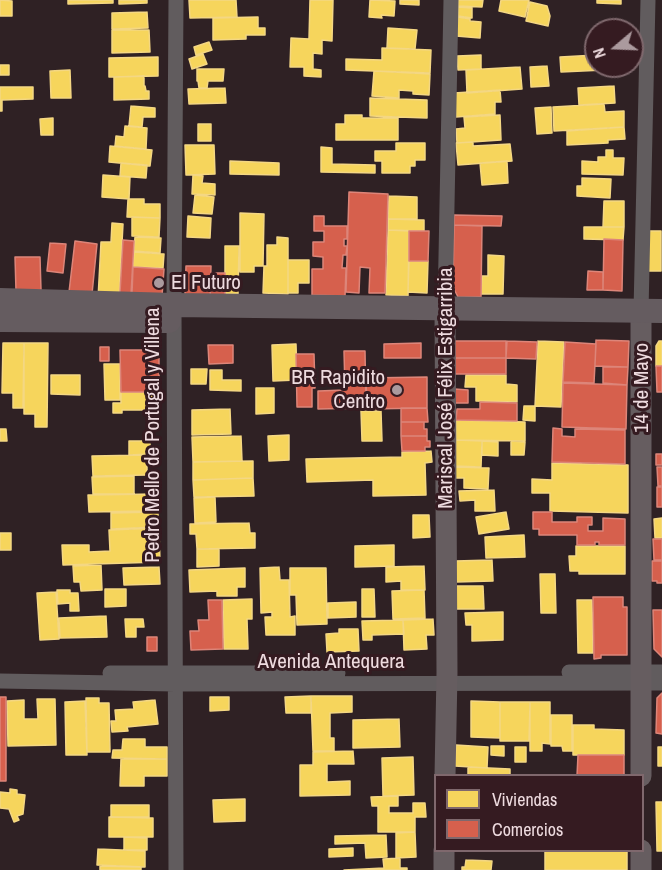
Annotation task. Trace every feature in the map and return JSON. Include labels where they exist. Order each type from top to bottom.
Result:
[{"type":"main road","points":[[0,300],[174,313]]},
{"type":"main road","points":[[0,320],[174,313],[652,319]]},
{"type":"main road","name":"Mariscal José Félix Estigarribia","points":[[445,774],[446,316]]},
{"type":"main road","name":"14 de Mayo","points":[[641,774],[640,677],[652,319]]},
{"type":"main road","points":[[444,852],[444,870]]},
{"type":"main road","points":[[641,852],[641,870]]},
{"type":"street","name":"Pedro Mello de Portugal y Villena","points":[[176,0],[174,313],[176,870]]},
{"type":"street","name":"Mariscal José Félix Estigarribia","points":[[446,316],[451,0]]},
{"type":"street","name":"14 de Mayo","points":[[648,0],[652,319]]},
{"type":"street","name":"Avenida Antequera","points":[[0,681],[175,678],[640,677],[662,672]]},
{"type":"street","name":"Avenida Antequera","points":[[0,673],[175,678]]},
{"type":"street","name":"Avenida Antequera","points":[[640,677],[662,683]]},
{"type":"building: Viviendas","points":[[0,0],[12,1],[12,16],[0,16]]},
{"type":"building: Viviendas","points":[[68,0],[113,0],[113,3],[68,4]]},
{"type":"building: Viviendas","points":[[119,0],[147,0],[147,3],[119,4]]},
{"type":"building: Viviendas","points":[[189,0],[236,0],[237,17],[190,18]]},
{"type":"building: Viviendas","points":[[310,0],[333,0],[332,41],[322,40],[322,54],[313,53],[313,69],[321,70],[321,77],[304,76],[304,67],[290,67],[291,38],[309,39]]},
{"type":"building: Viviendas","points":[[370,0],[395,1],[394,16],[369,17]]},
{"type":"building: Viviendas","points":[[400,0],[419,0],[419,5],[400,4]]},
{"type":"building: Viviendas","points":[[458,0],[483,0],[482,7],[458,6]]},
{"type":"building: Viviendas","points":[[501,0],[529,0],[525,17],[499,11]]},
{"type":"building: Viviendas","points":[[597,0],[621,0],[621,4],[597,3]]},
{"type":"building: Viviendas","points":[[530,2],[547,6],[550,16],[548,26],[526,21]]},
{"type":"building: Viviendas","points":[[458,7],[472,8],[472,18],[458,16]]},
{"type":"building: Viviendas","points":[[147,12],[148,28],[112,29],[112,13]]},
{"type":"building: Viviendas","points":[[258,17],[258,28],[265,28],[265,35],[246,35],[246,39],[213,40],[213,18]]},
{"type":"building: Viviendas","points":[[458,17],[481,22],[480,38],[456,36]]},
{"type":"building: Viviendas","points":[[388,28],[417,30],[415,49],[387,48]]},
{"type":"building: Viviendas","points":[[112,30],[149,30],[150,52],[112,53]]},
{"type":"building: Viviendas","points":[[209,42],[212,50],[196,55],[194,47]]},
{"type":"building: Viviendas","points":[[382,48],[431,50],[430,73],[346,70],[346,59],[382,60]]},
{"type":"building: Viviendas","points":[[203,54],[207,64],[192,69],[189,59]]},
{"type":"building: Viviendas","points":[[481,55],[481,69],[458,70],[457,56]]},
{"type":"building: Viviendas","points":[[584,56],[584,71],[561,72],[560,57]]},
{"type":"building: Viviendas","points":[[158,57],[158,76],[109,77],[109,58]]},
{"type":"building: Viviendas","points":[[0,65],[9,65],[9,75],[0,75]]},
{"type":"building: Viviendas","points":[[547,66],[549,86],[531,87],[530,67]]},
{"type":"building: Viviendas","points":[[520,67],[522,89],[467,93],[466,70]]},
{"type":"building: Viviendas","points":[[197,69],[224,69],[223,81],[208,81],[207,88],[199,88]]},
{"type":"building: Viviendas","points":[[70,70],[71,98],[51,98],[50,71]]},
{"type":"building: Viviendas","points":[[374,71],[430,74],[429,95],[399,90],[399,98],[372,96]]},
{"type":"building: Viviendas","points":[[144,76],[144,86],[146,91],[149,91],[149,99],[114,100],[114,77]]},
{"type":"building: Viviendas","points":[[614,86],[615,103],[579,105],[578,88]]},
{"type":"building: Viviendas","points":[[0,87],[33,87],[33,99],[2,100],[2,111],[0,111]]},
{"type":"building: Viviendas","points":[[225,88],[226,103],[189,104],[188,89]]},
{"type":"building: Viviendas","points":[[500,90],[501,102],[495,102],[495,114],[456,117],[454,93]]},
{"type":"building: Viviendas","points":[[370,98],[427,100],[427,118],[370,116]]},
{"type":"building: Viviendas","points":[[604,104],[605,112],[624,111],[624,127],[554,131],[553,107]]},
{"type":"building: Viviendas","points":[[131,106],[155,108],[155,117],[143,117],[142,127],[129,126]]},
{"type":"building: Viviendas","points":[[551,107],[552,133],[537,134],[535,108]]},
{"type":"building: Viviendas","points":[[345,115],[362,115],[362,118],[398,118],[398,140],[336,140],[336,124],[345,124]]},
{"type":"building: Viviendas","points":[[500,115],[501,140],[457,143],[456,129],[465,128],[464,117]]},
{"type":"building: Viviendas","points":[[53,118],[53,135],[41,135],[40,119]]},
{"type":"building: Viviendas","points":[[198,124],[211,124],[211,141],[198,141]]},
{"type":"building: Viviendas","points":[[125,126],[147,128],[146,149],[115,146],[116,136],[124,137]]},
{"type":"building: Viviendas","points":[[624,127],[625,139],[608,140],[608,143],[567,145],[567,131]]},
{"type":"building: Viviendas","points":[[473,142],[473,146],[510,144],[512,161],[458,165],[456,143]]},
{"type":"building: Viviendas","points":[[396,143],[425,143],[425,160],[415,160],[415,166],[410,166],[410,173],[382,173],[382,161],[375,161],[375,151],[396,151]]},
{"type":"building: Viviendas","points":[[185,145],[214,145],[215,174],[186,175]]},
{"type":"building: Viviendas","points":[[110,146],[152,150],[150,166],[109,162]]},
{"type":"building: Viviendas","points":[[321,147],[332,148],[332,164],[375,165],[375,173],[321,172]]},
{"type":"building: Viviendas","points":[[606,150],[613,150],[613,158],[624,158],[623,175],[582,174],[582,161],[598,162],[598,157],[606,157]]},
{"type":"building: Viviendas","points":[[230,161],[279,163],[279,175],[230,174]]},
{"type":"building: Viviendas","points":[[507,161],[508,183],[482,185],[480,163]]},
{"type":"building: Viviendas","points":[[121,163],[147,165],[146,178],[120,176]]},
{"type":"building: Viviendas","points":[[103,175],[130,177],[129,199],[102,197]]},
{"type":"building: Viviendas","points":[[193,175],[203,176],[202,183],[215,184],[215,195],[192,194]]},
{"type":"building: Viviendas","points":[[582,178],[611,179],[610,198],[577,196],[577,186],[582,186]]},
{"type":"building: Viviendas","points":[[195,195],[214,197],[212,214],[193,213]]},
{"type":"building: Viviendas","points":[[389,196],[417,197],[417,219],[388,219]]},
{"type":"building: Viviendas","points":[[128,199],[144,199],[144,204],[160,204],[160,218],[127,217]]},
{"type":"building: Viviendas","points":[[604,201],[624,201],[624,227],[603,227]]},
{"type":"building: Viviendas","points":[[240,213],[264,214],[263,266],[254,266],[254,272],[240,272]]},
{"type":"building: Viviendas","points":[[188,216],[211,218],[210,238],[187,237]]},
{"type":"building: Viviendas","points":[[132,217],[160,218],[159,237],[132,236]]},
{"type":"building: Viviendas","points":[[388,219],[424,220],[424,231],[388,230]]},
{"type":"building: Viviendas","points":[[112,223],[123,224],[119,300],[98,299],[101,242],[111,242]]},
{"type":"building: Viviendas","points":[[584,227],[624,227],[623,240],[584,239]]},
{"type":"building: Viviendas","points":[[388,230],[409,231],[408,296],[386,295]]},
{"type":"building: Viviendas","points":[[648,231],[661,231],[661,271],[647,271]]},
{"type":"building: Viviendas","points":[[135,237],[161,238],[160,253],[134,251]]},
{"type":"building: Viviendas","points":[[277,237],[288,238],[288,294],[263,293],[267,245],[277,245]]},
{"type":"building: Viviendas","points":[[225,246],[239,246],[238,294],[225,294]]},
{"type":"building: Viviendas","points":[[134,252],[164,254],[163,268],[133,267]]},
{"type":"building: Viviendas","points":[[488,255],[504,256],[503,294],[481,294],[482,276],[488,276]]},
{"type":"building: Viviendas","points":[[288,260],[309,260],[309,283],[298,283],[298,293],[288,293]]},
{"type":"building: Viviendas","points":[[409,261],[428,261],[427,293],[408,292]]},
{"type":"building: Viviendas","points":[[538,341],[564,342],[561,407],[535,406]]},
{"type":"building: Viviendas","points":[[659,341],[662,341],[662,366],[656,366],[656,346]]},
{"type":"building: Viviendas","points":[[3,343],[24,343],[23,408],[13,408],[13,393],[2,393]]},
{"type":"building: Viviendas","points":[[24,343],[48,343],[47,427],[35,427],[35,414],[24,414]]},
{"type":"building: Viviendas","points":[[296,344],[297,380],[273,381],[272,345]]},
{"type":"building: Viviendas","points":[[104,364],[120,364],[120,400],[105,400]]},
{"type":"building: Viviendas","points":[[191,369],[207,369],[206,384],[191,384]]},
{"type":"building: Viviendas","points":[[210,370],[222,370],[222,380],[241,380],[241,391],[210,390]]},
{"type":"building: Viviendas","points":[[51,375],[80,375],[80,395],[51,394]]},
{"type":"building: Viviendas","points":[[466,375],[506,375],[506,384],[517,385],[517,402],[476,401],[476,387],[465,387]]},
{"type":"building: Viviendas","points":[[256,388],[274,388],[274,413],[256,414]]},
{"type":"building: Viviendas","points":[[121,392],[155,392],[155,410],[122,410],[122,413],[113,413],[113,403],[121,403]]},
{"type":"building: Viviendas","points":[[524,406],[535,406],[535,421],[523,420]]},
{"type":"building: Viviendas","points":[[230,409],[231,434],[192,435],[192,410]]},
{"type":"building: Viviendas","points":[[361,411],[381,411],[382,441],[362,441]]},
{"type":"building: Viviendas","points":[[456,420],[525,422],[525,441],[456,440]]},
{"type":"building: Viviendas","points":[[0,429],[6,429],[7,441],[0,441]]},
{"type":"building: Viviendas","points":[[289,435],[289,460],[269,461],[268,436]]},
{"type":"building: Viviendas","points":[[241,436],[242,461],[193,462],[192,437]]},
{"type":"building: Viviendas","points":[[456,440],[482,441],[481,467],[455,466]]},
{"type":"building: Viviendas","points":[[129,441],[150,441],[150,454],[129,455]]},
{"type":"building: Viviendas","points":[[482,441],[498,442],[498,456],[482,455]]},
{"type":"building: Viviendas","points":[[511,441],[525,442],[524,455],[511,455]]},
{"type":"building: Viviendas","points":[[431,451],[432,462],[425,463],[426,495],[373,496],[373,480],[307,482],[306,459],[402,457],[402,452]]},
{"type":"building: Viviendas","points":[[147,455],[147,475],[93,476],[92,456]]},
{"type":"building: Viviendas","points":[[253,461],[253,478],[193,480],[193,462]]},
{"type":"building: Viviendas","points":[[552,463],[628,465],[628,513],[550,511],[550,493],[532,493],[532,479],[552,480]]},
{"type":"building: Viviendas","points":[[455,467],[489,468],[488,489],[464,488],[464,478],[455,478]]},
{"type":"building: Viviendas","points":[[134,476],[134,494],[93,494],[92,477]]},
{"type":"building: Viviendas","points":[[253,478],[254,496],[194,497],[193,480]]},
{"type":"building: Viviendas","points":[[494,490],[495,511],[475,511],[475,500],[460,501],[459,491]]},
{"type":"building: Viviendas","points":[[157,494],[157,506],[148,506],[148,511],[89,512],[88,495]]},
{"type":"building: Viviendas","points":[[215,497],[216,522],[195,523],[194,498]]},
{"type":"building: Viviendas","points":[[158,512],[158,527],[111,529],[111,513]]},
{"type":"building: Viviendas","points":[[506,512],[509,529],[479,534],[476,517]]},
{"type":"building: Viviendas","points":[[413,515],[429,515],[430,537],[413,538]]},
{"type":"building: Viviendas","points":[[662,518],[662,538],[655,538],[654,519]]},
{"type":"building: Viviendas","points":[[249,523],[250,533],[255,533],[255,548],[197,549],[196,534],[190,534],[190,524]]},
{"type":"building: Viviendas","points":[[159,528],[160,562],[63,565],[62,545],[89,545],[89,552],[110,551],[109,530]]},
{"type":"building: Viviendas","points":[[0,533],[11,533],[11,550],[0,550]]},
{"type":"building: Viviendas","points":[[524,535],[525,557],[486,558],[485,537]]},
{"type":"building: Viviendas","points":[[394,545],[394,566],[355,567],[355,546]]},
{"type":"building: Viviendas","points":[[576,546],[625,546],[625,574],[579,574],[579,571],[570,571],[569,556],[576,556]]},
{"type":"building: Viviendas","points":[[197,549],[219,549],[219,566],[197,567]]},
{"type":"building: Viviendas","points":[[492,560],[493,581],[456,582],[455,561]]},
{"type":"building: Viviendas","points":[[101,565],[102,590],[81,591],[80,582],[74,582],[73,566]]},
{"type":"building: Viviendas","points":[[424,566],[425,590],[401,590],[401,581],[386,582],[386,567]]},
{"type":"building: Viviendas","points":[[159,567],[160,584],[124,585],[123,568]]},
{"type":"building: Viviendas","points":[[279,567],[280,580],[289,580],[290,617],[295,616],[295,635],[266,635],[265,617],[272,617],[272,612],[261,613],[260,568]]},
{"type":"building: Viviendas","points":[[245,568],[245,587],[237,587],[237,596],[217,596],[217,591],[190,592],[189,570]]},
{"type":"building: Viviendas","points":[[290,568],[326,568],[327,624],[297,625],[296,595],[290,595]]},
{"type":"building: Viviendas","points":[[540,574],[555,574],[556,613],[541,613]]},
{"type":"building: Viviendas","points":[[455,586],[483,586],[484,609],[455,609]]},
{"type":"building: Viviendas","points":[[105,589],[126,589],[126,606],[105,607]]},
{"type":"building: Viviendas","points":[[362,589],[374,589],[375,617],[362,617]]},
{"type":"building: Viviendas","points":[[57,590],[70,590],[70,593],[78,593],[79,611],[70,611],[70,603],[58,604]]},
{"type":"building: Viviendas","points":[[424,590],[425,618],[393,619],[392,591]]},
{"type":"building: Viviendas","points":[[56,592],[59,639],[40,640],[37,593]]},
{"type":"building: Viviendas","points":[[252,599],[252,619],[247,619],[248,649],[224,649],[223,600]]},
{"type":"building: Viviendas","points":[[577,600],[592,600],[593,653],[578,653]]},
{"type":"building: Viviendas","points":[[356,602],[356,617],[328,618],[328,603]]},
{"type":"building: Viviendas","points":[[503,612],[503,640],[472,641],[472,625],[466,625],[465,613]]},
{"type":"building: Viviendas","points":[[106,616],[107,637],[60,638],[59,618]]},
{"type":"building: Viviendas","points":[[125,619],[143,619],[144,627],[136,627],[136,637],[126,637]]},
{"type":"building: Viviendas","points":[[433,619],[434,635],[426,635],[427,649],[404,650],[403,620]]},
{"type":"building: Viviendas","points":[[403,620],[404,634],[372,635],[372,640],[363,640],[362,621]]},
{"type":"building: Viviendas","points":[[339,629],[358,629],[359,651],[327,652],[326,634],[339,633]]},
{"type":"building: Viviendas","points":[[311,696],[352,696],[352,712],[330,713],[330,738],[334,738],[334,751],[313,751]]},
{"type":"building: Viviendas","points":[[311,696],[311,713],[286,713],[285,697]]},
{"type":"building: Viviendas","points":[[210,697],[229,697],[229,710],[210,711]]},
{"type":"building: Viviendas","points":[[86,698],[99,698],[99,703],[109,703],[110,752],[87,752]]},
{"type":"building: Viviendas","points":[[37,699],[55,699],[56,745],[8,746],[7,701],[24,700],[24,719],[38,719]]},
{"type":"building: Viviendas","points":[[155,700],[158,724],[127,727],[128,731],[112,732],[111,721],[116,721],[115,710],[134,709],[133,702]]},
{"type":"building: Viviendas","points":[[85,701],[87,755],[66,755],[65,702]]},
{"type":"building: Viviendas","points":[[471,701],[500,702],[500,738],[471,737]]},
{"type":"building: Viviendas","points":[[500,702],[530,702],[529,741],[500,741]]},
{"type":"building: Viviendas","points":[[530,702],[550,702],[550,744],[542,743],[542,751],[530,751]]},
{"type":"building: Viviendas","points":[[551,715],[572,715],[572,751],[563,751],[562,746],[551,746]]},
{"type":"building: Viviendas","points":[[399,719],[400,747],[353,748],[353,720]]},
{"type":"building: Viviendas","points":[[573,725],[594,725],[594,729],[624,730],[624,755],[573,755]]},
{"type":"building: Viviendas","points":[[123,739],[145,739],[145,747],[167,747],[167,759],[112,758],[113,750],[122,750]]},
{"type":"building: Viviendas","points":[[456,745],[488,747],[487,768],[455,766]]},
{"type":"building: Viviendas","points":[[491,746],[504,746],[504,756],[491,755]]},
{"type":"building: Viviendas","points":[[515,747],[526,747],[526,762],[515,762]]},
{"type":"building: Viviendas","points":[[658,747],[662,747],[662,766],[658,766]]},
{"type":"building: Viviendas","points":[[353,751],[354,764],[327,764],[327,782],[350,781],[350,795],[300,796],[300,765],[313,765],[313,752]]},
{"type":"building: Viviendas","points":[[413,757],[414,795],[383,796],[382,758]]},
{"type":"building: Viviendas","points":[[121,759],[167,759],[167,776],[144,776],[144,786],[120,786]]},
{"type":"building: Viviendas","points":[[468,767],[510,769],[510,774],[468,774]]},
{"type":"building: Viviendas","points":[[10,789],[17,790],[17,794],[25,795],[23,814],[17,816],[19,820],[14,822],[9,809],[0,808],[0,792],[10,793]]},
{"type":"building: Viviendas","points":[[398,796],[398,806],[389,806],[389,813],[413,813],[413,803],[425,803],[426,817],[415,817],[415,832],[378,832],[378,806],[372,806],[371,797]]},
{"type":"building: Viviendas","points":[[245,799],[245,821],[214,822],[213,800]]},
{"type":"building: Viviendas","points":[[656,802],[662,802],[662,851],[657,851]]},
{"type":"building: Viviendas","points":[[111,805],[149,805],[149,817],[111,817]]},
{"type":"building: Viviendas","points":[[109,817],[153,818],[153,837],[109,837]]},
{"type":"building: Viviendas","points":[[415,832],[416,857],[396,858],[396,833]]},
{"type":"building: Viviendas","points":[[386,835],[387,857],[366,858],[365,843],[335,844],[335,836]]},
{"type":"building: Viviendas","points":[[124,837],[147,838],[147,850],[124,850]]},
{"type":"building: Viviendas","points":[[353,848],[353,856],[329,857],[329,849]]},
{"type":"building: Viviendas","points":[[98,849],[145,851],[145,867],[97,865]]},
{"type":"building: Viviendas","points":[[545,852],[627,852],[627,870],[545,870]]},
{"type":"building: Viviendas","points":[[400,858],[400,868],[407,868],[407,870],[344,870],[384,868],[383,859]]},
{"type":"building: Viviendas","points":[[466,860],[492,861],[491,870],[462,870]]},
{"type":"building: Viviendas","points":[[100,866],[141,867],[141,870],[100,870]]},
{"type":"building: Comercios","points":[[349,192],[388,194],[385,293],[369,293],[370,268],[360,267],[359,293],[346,292]]},
{"type":"building: Comercios","points":[[454,215],[502,216],[501,226],[454,225]]},
{"type":"building: Comercios","points":[[314,216],[324,216],[324,226],[347,226],[347,239],[344,239],[344,246],[347,246],[346,255],[343,255],[342,268],[346,268],[345,296],[312,295],[312,269],[323,269],[323,257],[313,256],[313,242],[324,242],[324,231],[314,231]]},
{"type":"building: Comercios","points":[[454,225],[482,226],[481,297],[458,297],[453,287]]},
{"type":"building: Comercios","points":[[409,231],[429,231],[428,261],[409,261]]},
{"type":"building: Comercios","points":[[604,239],[623,240],[622,291],[603,290]]},
{"type":"building: Comercios","points":[[123,240],[134,241],[131,294],[120,293]]},
{"type":"building: Comercios","points":[[75,241],[97,244],[92,294],[69,292]]},
{"type":"building: Comercios","points":[[50,243],[66,244],[63,273],[47,271]]},
{"type":"building: Comercios","points":[[15,257],[40,257],[41,290],[16,291]]},
{"type":"building: Comercios","points":[[186,266],[211,266],[210,301],[185,295]]},
{"type":"building: Comercios","points":[[133,267],[164,269],[162,296],[132,294]]},
{"type":"building: Comercios","points":[[588,271],[603,272],[603,290],[587,290]]},
{"type":"building: Comercios","points":[[211,273],[225,273],[225,301],[210,301]]},
{"type":"building: Comercios","points":[[596,340],[629,341],[628,367],[595,366]]},
{"type":"building: Comercios","points":[[455,341],[506,341],[506,358],[455,358]]},
{"type":"building: Comercios","points":[[507,341],[537,342],[536,359],[506,358]]},
{"type":"building: Comercios","points":[[565,342],[596,344],[594,383],[563,382]]},
{"type":"building: Comercios","points":[[421,343],[421,358],[384,358],[384,344]]},
{"type":"building: Comercios","points":[[208,345],[233,345],[233,363],[209,364]]},
{"type":"building: Comercios","points":[[100,347],[109,347],[109,361],[100,361]]},
{"type":"building: Comercios","points":[[120,350],[159,350],[159,392],[121,392]]},
{"type":"building: Comercios","points":[[344,351],[365,351],[366,408],[318,409],[318,391],[345,390]]},
{"type":"building: Comercios","points":[[296,354],[314,354],[315,388],[312,388],[312,407],[297,407]]},
{"type":"building: Comercios","points":[[455,358],[506,358],[506,374],[455,374]]},
{"type":"building: Comercios","points":[[656,366],[662,366],[662,392],[657,392]]},
{"type":"building: Comercios","points":[[603,367],[628,367],[627,385],[603,383]]},
{"type":"building: Comercios","points":[[427,377],[427,408],[367,409],[366,378]]},
{"type":"building: Comercios","points":[[563,383],[627,385],[626,429],[562,427]]},
{"type":"building: Comercios","points":[[455,389],[468,390],[468,403],[455,403]]},
{"type":"building: Comercios","points":[[480,402],[517,403],[517,421],[456,420],[457,409],[480,409]]},
{"type":"building: Comercios","points":[[401,408],[427,408],[428,422],[401,422]]},
{"type":"building: Comercios","points":[[401,422],[424,422],[427,436],[401,436]]},
{"type":"building: Comercios","points":[[553,428],[562,429],[562,436],[575,437],[575,429],[625,430],[625,464],[552,462]]},
{"type":"building: Comercios","points":[[401,436],[427,436],[430,447],[425,447],[425,451],[402,451]]},
{"type":"building: Comercios","points":[[656,454],[662,454],[662,465],[656,465]]},
{"type":"building: Comercios","points":[[657,467],[662,467],[662,486],[658,486]]},
{"type":"building: Comercios","points":[[657,487],[662,487],[662,507],[657,507]]},
{"type":"building: Comercios","points":[[533,512],[552,512],[552,522],[577,522],[577,517],[592,517],[592,525],[588,525],[588,531],[603,531],[603,518],[625,519],[625,545],[599,545],[599,542],[595,542],[595,545],[577,545],[577,535],[539,535],[539,529],[533,529]]},
{"type":"building: Comercios","points":[[653,539],[662,539],[662,560],[654,560]]},
{"type":"building: Comercios","points":[[652,561],[662,561],[662,583],[652,581]]},
{"type":"building: Comercios","points":[[593,597],[623,597],[623,607],[627,607],[627,655],[601,655],[601,658],[594,659]]},
{"type":"building: Comercios","points":[[208,600],[222,600],[223,649],[191,650],[190,631],[199,631],[198,620],[209,620]]},
{"type":"building: Comercios","points":[[653,610],[662,610],[662,657],[654,649]]},
{"type":"building: Comercios","points":[[147,637],[157,637],[157,651],[147,651]]},
{"type":"building: Comercios","points":[[662,693],[662,734],[656,733],[657,698]]},
{"type":"building: Comercios","points":[[0,697],[6,697],[6,781],[0,781]]},
{"type":"building: Comercios","points":[[578,755],[624,755],[624,774],[577,774]]},
{"type":"place","name":"El Futuro","points":[[159,283]]},
{"type":"place","name":"BR Rapidito Centro","points":[[397,390]]}]
